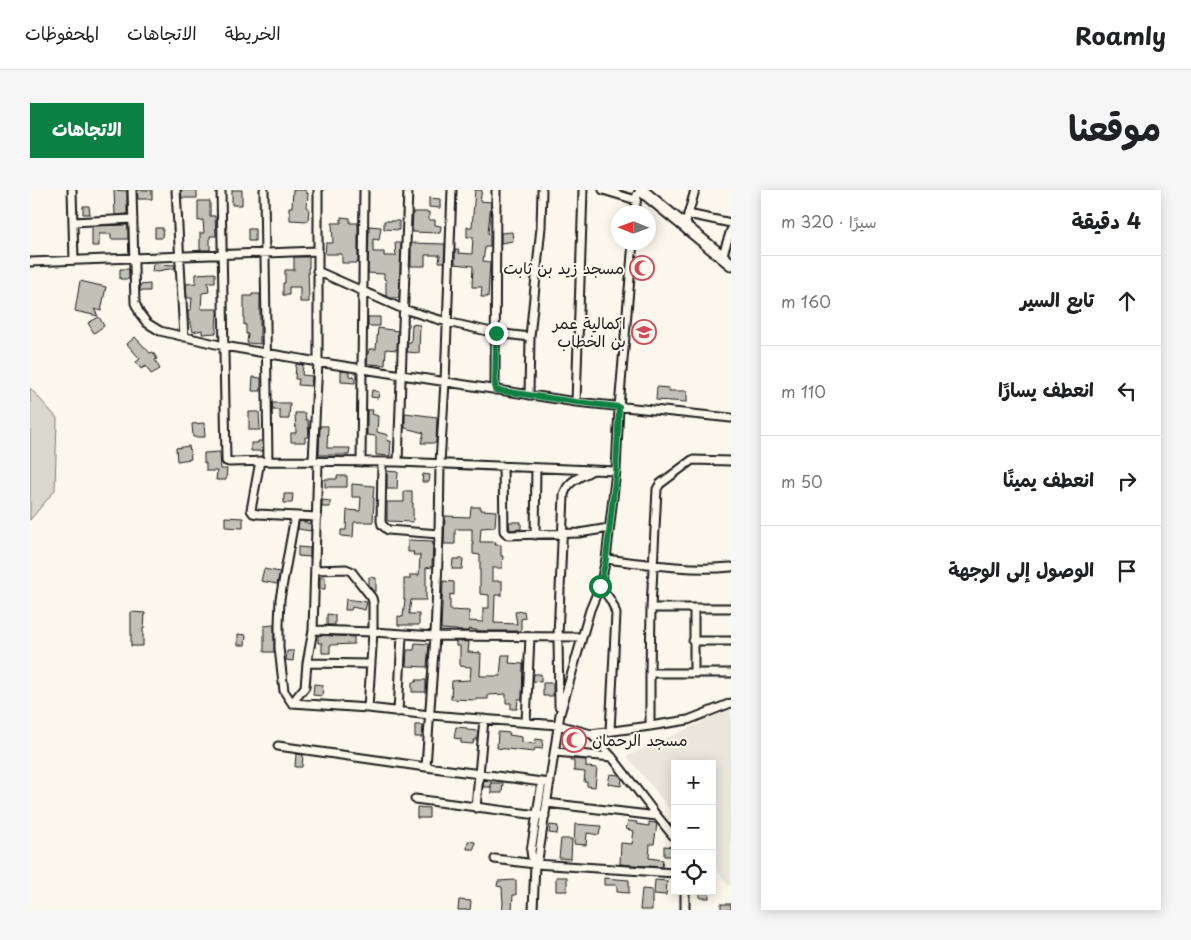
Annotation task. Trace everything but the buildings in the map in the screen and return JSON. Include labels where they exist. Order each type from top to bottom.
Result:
[{"type":"main road","points":[[639,195],[685,226],[727,260]]},
{"type":"street","points":[[72,190],[74,260]]},
{"type":"street","points":[[132,190],[135,303],[146,323],[160,330],[224,346],[529,396],[731,418]]},
{"type":"street","points":[[176,190],[184,337]]},
{"type":"street","points":[[221,190],[226,461],[440,463],[616,472]]},
{"type":"street","points":[[264,190],[266,353],[264,461],[252,510],[253,513],[258,514],[317,517]]},
{"type":"street","points":[[292,703],[305,687],[307,663],[314,630],[317,517],[318,190]]},
{"type":"street","points":[[361,462],[364,190]]},
{"type":"street","points":[[398,462],[408,190]]},
{"type":"street","points":[[426,767],[435,636],[440,463],[452,190]]},
{"type":"street","points":[[495,390],[496,190]]},
{"type":"street","points":[[529,396],[530,337],[541,227],[542,190]]},
{"type":"street","points":[[576,402],[583,190]]},
{"type":"street","points":[[603,190],[639,195],[637,190]]},
{"type":"street","points":[[685,226],[695,190]]},
{"type":"street","points":[[688,214],[731,223]]},
{"type":"street","points":[[73,222],[133,219]]},
{"type":"street","points":[[727,260],[731,230]]},
{"type":"street","points":[[532,910],[535,864],[538,859],[560,714],[590,610],[600,586],[606,559],[616,472],[619,407],[632,250]]},
{"type":"street","points":[[30,262],[317,251]]},
{"type":"street","points":[[317,271],[403,309],[447,322],[496,333],[530,337]]},
{"type":"street","points":[[650,726],[651,608],[658,486],[692,460],[731,461]]},
{"type":"street","points":[[382,462],[380,521],[382,525],[388,530],[439,534]]},
{"type":"street","points":[[502,466],[504,531],[508,535],[562,534],[609,528]]},
{"type":"street","points":[[535,535],[536,468]]},
{"type":"street","points":[[560,714],[558,637],[564,495],[565,488],[569,484],[592,470]]},
{"type":"street","points":[[292,703],[284,691],[278,625],[295,516]]},
{"type":"street","points":[[606,559],[653,565],[708,568],[731,566]]},
{"type":"street","points":[[315,570],[346,569],[353,574],[372,598],[373,632],[368,708]]},
{"type":"street","points":[[600,586],[615,607],[616,614],[610,731]]},
{"type":"street","points":[[651,608],[731,608]]},
{"type":"street","points":[[694,608],[694,672]]},
{"type":"street","points":[[314,630],[435,636],[582,637]]},
{"type":"street","points":[[398,712],[402,635]]},
{"type":"street","points":[[526,722],[530,637]]},
{"type":"street","points":[[693,641],[731,641]]},
{"type":"street","points":[[307,663],[371,664]]},
{"type":"street","points":[[650,672],[731,673]]},
{"type":"street","points":[[292,703],[558,725],[591,734],[688,720],[731,703]]},
{"type":"street","points":[[476,808],[484,719]]},
{"type":"street","points":[[591,734],[612,757],[671,833]]},
{"type":"street","points":[[278,746],[550,783]]},
{"type":"street","points":[[555,752],[612,757]]},
{"type":"street","points":[[535,864],[531,851],[542,782]]},
{"type":"street","points":[[415,799],[545,816]]},
{"type":"street","points":[[547,802],[657,816]]},
{"type":"street","points":[[495,858],[535,864],[671,873]]},
{"type":"street","points":[[685,895],[685,910]]},
{"type":"shaded area","points":[[30,388],[57,418],[55,490],[30,520]]},
{"type":"shaded area","points":[[731,709],[731,885],[728,885],[716,869],[716,760],[671,760],[671,810],[627,756]]},
{"type":"place","name":"مسجد زيد بن ثابت","points":[[642,268]]},
{"type":"place","name":"اكمالية عمر بن الخطاب","points":[[644,332]]},
{"type":"place","name":"مسجد الرحمان","points":[[574,740]]},
{"type":"route","points":[[496,333],[495,390],[619,407],[616,472],[606,559],[600,586]]}]
